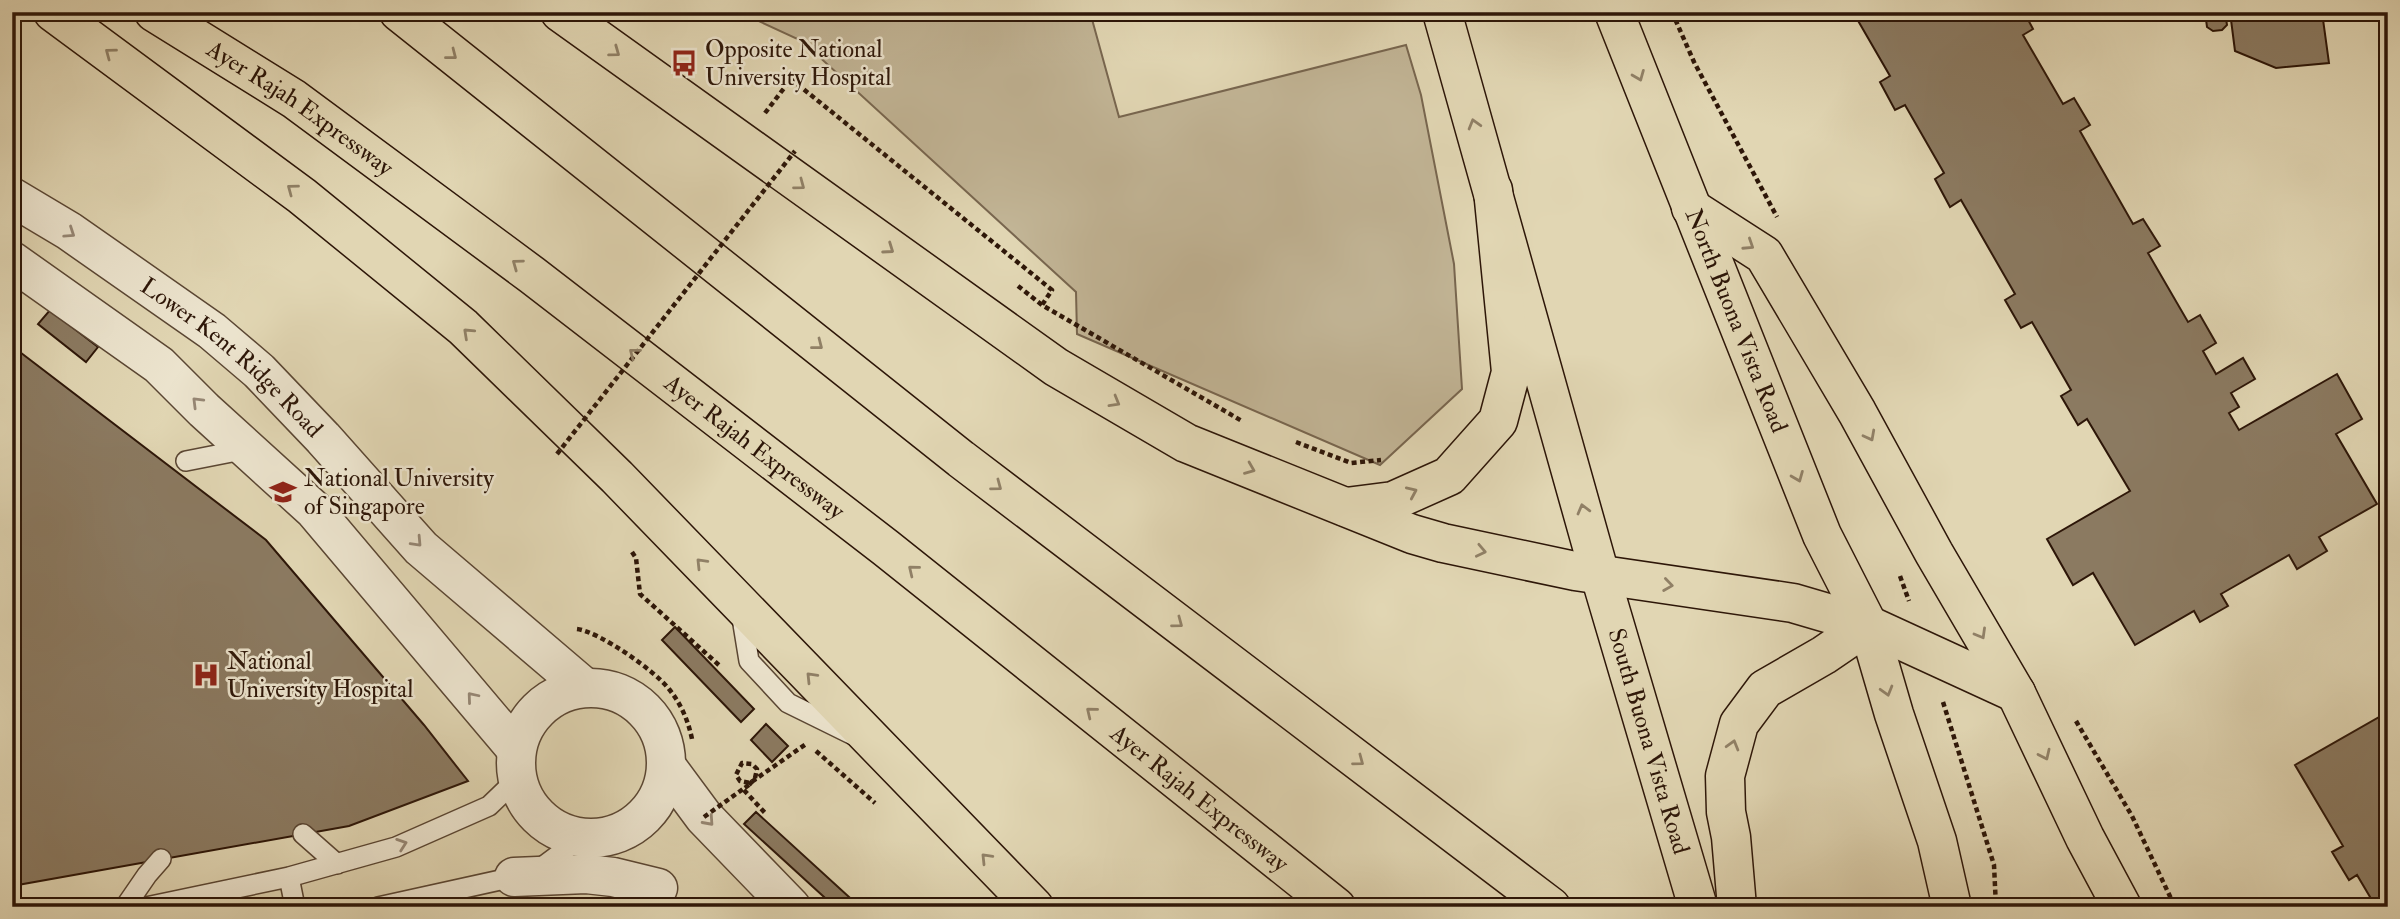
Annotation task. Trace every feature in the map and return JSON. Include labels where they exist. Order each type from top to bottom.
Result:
[{"type":"main road","points":[[53,12],[302,196],[463,327],[617,477],[1034,907]]},
{"type":"main road","name":"Ayer Rajah Expressway","points":[[154,12],[294,99],[532,275],[886,548],[1336,907]]},
{"type":"main road","points":[[399,12],[961,459],[1551,907]]},
{"type":"main road","points":[[560,12],[1056,367],[1186,443],[1412,534],[1443,543],[1601,575],[1793,603],[1868,625],[2016,693]]},
{"type":"main road","points":[[1442,12],[1601,575]]},
{"type":"main road","name":"North Buona Vista Road","points":[[1614,12],[1822,535],[1868,625]]},
{"type":"main road","points":[[1346,507],[1393,501],[1449,476],[1498,421],[1511,372],[1493,190]]},
{"type":"main road","points":[[1691,208],[1763,255],[1857,412],[1934,553],[2016,693],[2085,838],[2122,907]]},
{"type":"main road","name":"South Buona Vista Road","points":[[1601,575],[1698,907]]},
{"type":"main road","points":[[1737,907],[1726,812],[1725,776],[1739,724],[1765,689],[1824,655],[1868,625]]},
{"type":"main road","points":[[1868,625],[1894,714],[1937,841],[1952,907]]},
{"type":"street","name":"Lower Kent Ridge Road","points":[[12,197],[69,231],[212,331],[259,372],[323,438],[421,548],[584,687]]},
{"type":"street","name":"Lower Kent Ridge Road","points":[[12,261],[159,365],[314,510],[516,765],[529,808],[552,828],[596,837],[666,898]]},
{"type":"street","points":[[516,765],[528,719],[552,697],[584,687],[610,689],[634,700],[652,718],[664,741],[667,767],[662,790],[650,810],[633,825],[596,837]]},
{"type":"street","points":[[667,767],[704,817],[791,907]]},
{"type":"street","points":[[514,877],[586,874],[613,877],[666,898]]},
{"type":"lane","points":[[186,461],[247,449]]},
{"type":"lane","points":[[146,907],[289,877],[396,847],[489,806],[516,765]]},
{"type":"lane","points":[[303,834],[337,864]]},
{"type":"lane","points":[[378,907],[514,877],[542,867],[596,837]]},
{"type":"lane","points":[[125,907],[161,859]]},
{"type":"lane","points":[[289,877],[295,907]]},
{"type":"path","points":[[783,88],[791,79],[1052,290],[1042,304]]},
{"type":"path","points":[[557,454],[795,151]]},
{"type":"path","points":[[1017,286],[1042,304],[1243,421]]},
{"type":"path","points":[[1291,440],[1351,463],[1386,460]]},
{"type":"path","points":[[1898,572],[1927,652],[1994,866],[1996,907]]},
{"type":"path","points":[[704,817],[743,789],[757,777],[757,769],[752,764],[742,763],[737,768],[736,775],[743,783],[754,781],[757,777]]},
{"type":"path","points":[[743,789],[766,814]]},
{"type":"path","points":[[2132,816],[2175,907]]},
{"type":"shaded area","points":[[739,12],[1090,12],[1119,117],[1406,45],[1421,95],[1454,264],[1462,389],[1380,465],[1077,334],[1076,292],[802,41]]},
{"type":"building","points":[[1853,12],[2024,12],[2033,29],[2023,35],[2063,104],[2074,98],[2090,125],[2080,131],[2133,224],[2143,219],[2160,246],[2148,253],[2188,322],[2200,315],[2216,343],[2203,351],[2216,374],[2243,358],[2255,379],[2231,393],[2239,407],[2229,413],[2239,430],[2337,374],[2362,419],[2336,434],[2377,504],[2319,537],[2327,551],[2297,569],[2289,555],[2221,594],[2228,606],[2200,622],[2194,611],[2135,645],[2093,573],[2073,585],[2047,539],[2130,491],[2087,419],[2078,425],[2061,396],[2071,390],[2032,322],[2021,328],[2005,300],[2015,294],[1961,200],[1950,207],[1935,179],[1944,173],[1905,105],[1895,110],[1880,82],[1890,76]]},
{"type":"building","points":[[2205,12],[2225,12],[2227,25],[2222,30],[2213,31],[2207,27]]},
{"type":"building","points":[[2230,12],[2322,12],[2329,63],[2276,68],[2235,51]]},
{"type":"building","points":[[50,310],[98,347],[86,362],[38,324]]},
{"type":"building","name":"National University Hospital","points":[[12,346],[266,540],[424,725],[468,781],[349,826],[12,886]]},
{"type":"building","points":[[675,627],[754,709],[741,722],[662,640]]},
{"type":"building","points":[[2388,712],[2388,907],[2376,907],[2357,875],[2349,880],[2332,852],[2343,846],[2295,765]]},
{"type":"building","points":[[766,724],[788,746],[772,762],[751,740]]},
{"type":"building","points":[[756,812],[860,907],[835,907],[744,824]]},
{"type":"place","name":"Opposite National University Hospital","points":[[684,63]]},
{"type":"place","name":"National University of Singapore","points":[[283,492]]},
{"type":"place","name":"National University Hospital","points":[[206,675]]}]
